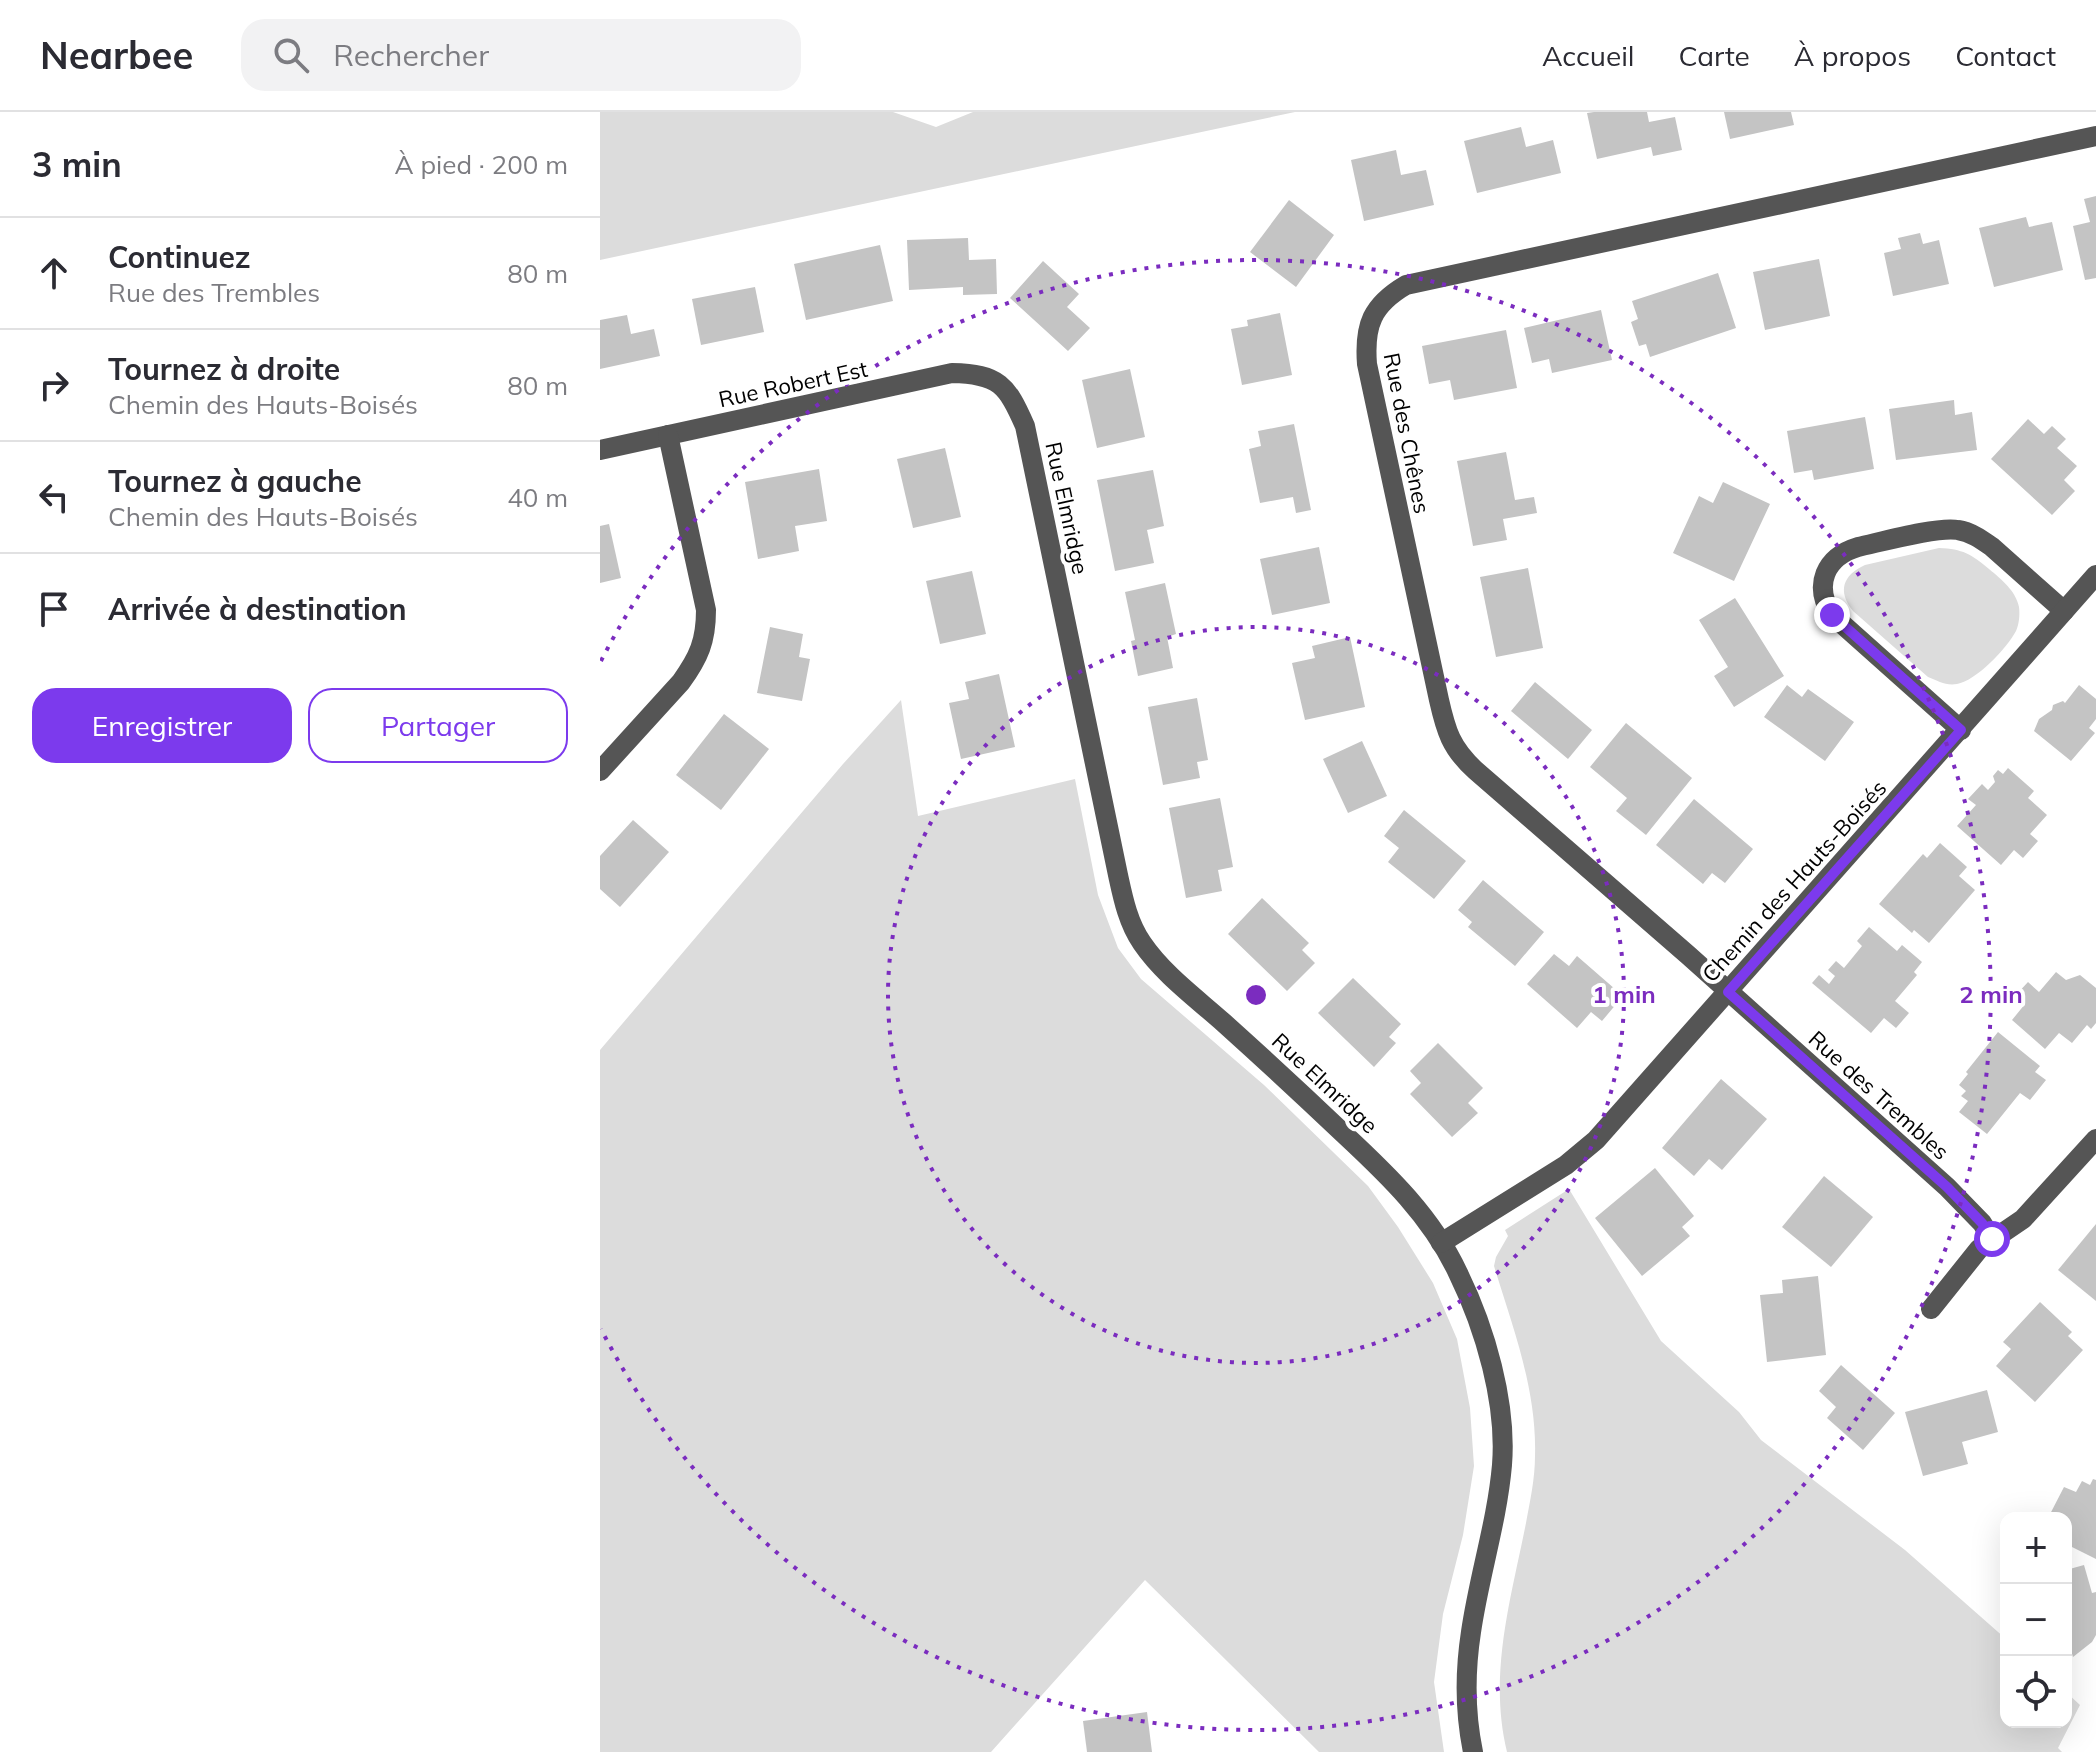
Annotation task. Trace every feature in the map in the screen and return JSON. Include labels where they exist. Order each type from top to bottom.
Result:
[{"type":"street","name":"Rue des Chênes","points":[[1728,992],[1475,770],[1453,745],[1445,728],[1367,364],[1365,344],[1369,326],[1377,309],[1389,295],[1406,285],[2096,136]]},
{"type":"street","name":"Rue Robert Est","points":[[600,450],[952,373],[973,373],[996,380]]},
{"type":"street","name":"Rue Elmridge","points":[[996,380],[1010,395],[1025,426],[1118,875],[1125,905],[1140,941],[1164,968],[1392,1179],[1441,1243],[1458,1272],[1478,1320],[1493,1371],[1502,1464],[1495,1517],[1471,1632],[1466,1692],[1473,1752]]},
{"type":"street","points":[[600,771],[681,682],[693,666],[706,633],[706,610],[668,435]]},
{"type":"street","points":[[1961,730],[1832,615],[1822,587],[1834,561],[1848,550],[1858,547],[1936,531],[1961,530],[1992,547],[2064,611]]},
{"type":"street","name":"Chemin des Hauts-Boisés","points":[[1441,1243],[1582,1153],[1596,1140],[2096,575]]},
{"type":"street","name":"Rue des Trembles","points":[[1728,992],[1947,1187],[1977,1217],[1992,1239]]},
{"type":"street","points":[[1931,1309],[1979,1249],[2030,1212],[2096,1139]]},
{"type":"shaded area","points":[[600,112],[893,112],[936,127],[973,112],[1295,112],[600,260]]},
{"type":"shaded area","points":[[1939,548],[1961,551],[1977,560],[2007,586],[2019,607],[2017,628],[2006,646],[1973,677],[1957,684],[1946,684],[1928,677],[1853,611],[1844,590],[1847,579],[1865,565]]},
{"type":"shaded area","points":[[901,700],[918,816],[1075,779],[1098,895],[1118,948],[1141,979],[1264,1085],[1368,1186],[1433,1283],[1457,1339],[1470,1408],[1474,1466],[1463,1535],[1443,1614],[1434,1682],[1444,1752],[1319,1752],[1145,1580],[991,1752],[600,1752],[600,1050]]},
{"type":"shaded area","points":[[1569,1189],[1661,1341],[1739,1412],[1761,1440],[1905,1550],[2000,1634],[2000,1728],[2068,1728],[2058,1748],[2062,1752],[1507,1752],[1500,1694],[1501,1665],[1508,1608],[1532,1490],[1535,1431],[1528,1383],[1494,1266],[1508,1236],[1505,1230]]},
{"type":"shaded area","points":[[2072,1698],[2080,1705],[2072,1721]]},
{"type":"building","points":[[1647,112],[1649,122],[1675,117],[1682,150],[1653,156],[1651,147],[1597,159],[1587,113]]},
{"type":"building","points":[[1724,112],[1791,112],[1794,125],[1730,139]]},
{"type":"building","points":[[1521,127],[1526,147],[1553,140],[1561,173],[1477,193],[1464,141]]},
{"type":"building","points":[[1396,150],[1401,175],[1426,170],[1434,205],[1364,221],[1351,160]]},
{"type":"building","points":[[2096,196],[2096,278],[2085,280],[2073,226],[2090,222],[2084,199]]},
{"type":"building","points":[[1289,200],[1334,235],[1296,287],[1250,252]]},
{"type":"building","points":[[2026,217],[2029,227],[2052,222],[2063,270],[1994,287],[1979,228]]},
{"type":"building","points":[[1920,233],[1923,244],[1939,240],[1949,284],[1893,296],[1884,253],[1901,249],[1898,238]]},
{"type":"building","points":[[968,238],[969,260],[996,259],[997,294],[963,295],[963,287],[909,290],[907,240]]},
{"type":"building","points":[[880,245],[893,301],[806,320],[794,264]]},
{"type":"building","points":[[1819,259],[1830,316],[1765,330],[1753,272]]},
{"type":"building","points":[[1043,261],[1079,294],[1067,307],[1090,328],[1068,351],[1010,298]]},
{"type":"building","points":[[1718,273],[1736,328],[1650,357],[1646,344],[1639,346],[1631,322],[1638,319],[1632,301]]},
{"type":"building","points":[[755,287],[764,332],[701,345],[692,299]]},
{"type":"building","points":[[1601,310],[1612,360],[1552,373],[1549,359],[1532,363],[1524,328]]},
{"type":"building","points":[[1280,313],[1292,375],[1242,385],[1231,329],[1248,326],[1247,320]]},
{"type":"building","points":[[627,315],[631,334],[654,329],[660,356],[600,369],[600,320]]},
{"type":"building","points":[[1506,330],[1517,388],[1454,400],[1450,380],[1429,384],[1422,346]]},
{"type":"building","points":[[1130,369],[1145,437],[1097,448],[1082,380]]},
{"type":"building","points":[[1954,400],[1955,415],[1972,412],[1977,450],[1896,460],[1889,409]]},
{"type":"building","points":[[1865,417],[1874,469],[1814,480],[1812,470],[1794,473],[1787,431]]},
{"type":"building","points":[[2028,419],[2044,434],[2052,426],[2066,439],[2057,448],[2077,466],[2064,480],[2075,491],[2052,515],[1991,459]]},
{"type":"building","points":[[1294,424],[1311,510],[1296,513],[1293,497],[1260,503],[1249,449],[1261,446],[1258,431]]},
{"type":"building","points":[[945,448],[961,517],[913,528],[897,459]]},
{"type":"building","points":[[1506,452],[1515,500],[1534,497],[1537,513],[1503,519],[1507,540],[1473,546],[1457,461]]},
{"type":"building","points":[[819,469],[827,521],[795,526],[799,551],[758,559],[745,482]]},
{"type":"building","points":[[1153,470],[1164,526],[1147,530],[1154,563],[1115,571],[1097,480]]},
{"type":"building","points":[[1723,482],[1770,504],[1734,581],[1673,553],[1699,496],[1713,503]]},
{"type":"building","points":[[609,524],[621,578],[600,583],[600,526]]},
{"type":"building","points":[[1319,547],[1330,603],[1272,615],[1260,559]]},
{"type":"building","points":[[1528,568],[1543,648],[1496,657],[1480,577]]},
{"type":"building","points":[[972,571],[986,634],[940,644],[926,581]]},
{"type":"building","points":[[1165,583],[1176,634],[1167,637],[1173,668],[1138,676],[1131,641],[1135,640],[1125,592]]},
{"type":"building","points":[[1735,598],[1784,676],[1734,707],[1714,676],[1728,667],[1699,620]]},
{"type":"building","points":[[770,627],[803,634],[799,657],[810,659],[802,701],[757,693]]},
{"type":"building","points":[[1350,637],[1365,707],[1305,720],[1292,663],[1315,658],[1312,646]]},
{"type":"building","points":[[999,674],[1015,747],[961,759],[949,703],[969,699],[965,682]]},
{"type":"building","points":[[1535,682],[1592,730],[1568,759],[1511,711]]},
{"type":"building","points":[[1787,685],[1802,697],[1808,689],[1854,722],[1825,761],[1764,717]]},
{"type":"building","points":[[2079,685],[2096,699],[2096,719],[2089,728],[2095,733],[2071,761],[2034,731],[2039,719],[2052,710],[2053,705],[2065,703]]},
{"type":"building","points":[[1197,698],[1208,760],[1197,762],[1200,778],[1163,785],[1148,707]]},
{"type":"building","points":[[724,714],[769,749],[721,810],[676,775]]},
{"type":"building","points":[[1626,723],[1692,778],[1646,835],[1616,811],[1627,798],[1590,767]]},
{"type":"building","points":[[1362,741],[1387,796],[1348,813],[1323,759]]},
{"type":"building","points":[[2008,768],[2034,791],[2028,798],[2047,815],[2030,834],[2038,841],[2023,858],[2014,850],[2001,865],[1957,826],[1976,805],[1968,799],[1982,784],[1988,790],[1995,782],[1993,776],[1998,770],[2003,774]]},
{"type":"building","points":[[1220,798],[1233,867],[1218,870],[1222,891],[1186,898],[1169,808]]},
{"type":"building","points":[[1694,799],[1753,849],[1725,883],[1712,873],[1703,884],[1656,845]]},
{"type":"building","points":[[1404,810],[1466,861],[1434,899],[1388,862],[1399,848],[1384,836]]},
{"type":"building","points":[[633,820],[669,852],[620,907],[600,889],[600,856]]},
{"type":"building","points":[[1940,843],[1967,867],[1959,876],[1975,890],[1929,943],[1914,930],[1912,933],[1879,904],[1923,854],[1927,858]]},
{"type":"building","points":[[1483,880],[1544,932],[1515,966],[1468,927],[1472,922],[1458,910]]},
{"type":"building","points":[[1262,898],[1309,943],[1302,950],[1315,963],[1287,991],[1228,934]]},
{"type":"building","points":[[1869,927],[1897,951],[1902,945],[1922,962],[1914,972],[1917,975],[1895,1001],[1909,1013],[1896,1028],[1884,1018],[1871,1033],[1812,983],[1819,975],[1829,984],[1835,976],[1828,970],[1836,961],[1844,968],[1862,946],[1857,941]]},
{"type":"building","points":[[1554,954],[1569,966],[1577,956],[1623,996],[1602,1021],[1591,1012],[1577,1028],[1527,984]]},
{"type":"building","points":[[2056,972],[2066,980],[2080,975],[2096,988],[2096,1023],[2091,1029],[2087,1025],[2072,1043],[2059,1033],[2045,1049],[2012,1020],[2025,1004],[2015,996],[2028,982],[2039,992]]},
{"type":"building","points":[[1353,978],[1401,1024],[1389,1037],[1396,1043],[1374,1067],[1318,1013]]},
{"type":"building","points":[[1998,1032],[2040,1066],[2035,1072],[2046,1080],[2030,1100],[2020,1093],[1987,1134],[1959,1112],[1968,1101],[1961,1096],[1966,1091],[1959,1085]]},
{"type":"building","points":[[1438,1043],[1483,1088],[1468,1103],[1478,1113],[1452,1137],[1410,1094],[1421,1083],[1410,1071]]},
{"type":"building","points":[[1721,1079],[1767,1119],[1722,1170],[1709,1159],[1694,1176],[1662,1148]]},
{"type":"building","points":[[1655,1168],[1694,1216],[1682,1227],[1690,1236],[1642,1276],[1595,1218]]},
{"type":"building","points":[[1824,1176],[1873,1217],[1831,1267],[1782,1227]]},
{"type":"building","points":[[2096,1224],[2096,1301],[2058,1270]]},
{"type":"building","points":[[1818,1276],[1826,1355],[1767,1362],[1760,1295],[1783,1293],[1782,1280]]},
{"type":"building","points":[[2040,1302],[2072,1332],[2068,1336],[2083,1350],[2035,1402],[1996,1366],[2011,1349],[2003,1342]]},
{"type":"building","points":[[1841,1365],[1895,1413],[1863,1450],[1827,1418],[1836,1407],[1819,1391]]},
{"type":"building","points":[[1987,1390],[1998,1432],[1962,1442],[1968,1464],[1923,1476],[1905,1412]]},
{"type":"building","points":[[2093,1479],[2096,1480],[2096,1559],[2072,1547],[2072,1512],[2051,1512],[2064,1487],[2076,1492],[2082,1481],[2090,1485]]},
{"type":"building","points":[[2084,1565],[2092,1593],[2096,1592],[2096,1635],[2073,1657],[2072,1654],[2072,1568]]},
{"type":"building","points":[[1147,1712],[1152,1752],[1087,1752],[1083,1721]]},
{"type":"route","points":[[1832,615],[1961,730],[1728,992],[1947,1187],[1982,1223],[1992,1239]]}]
